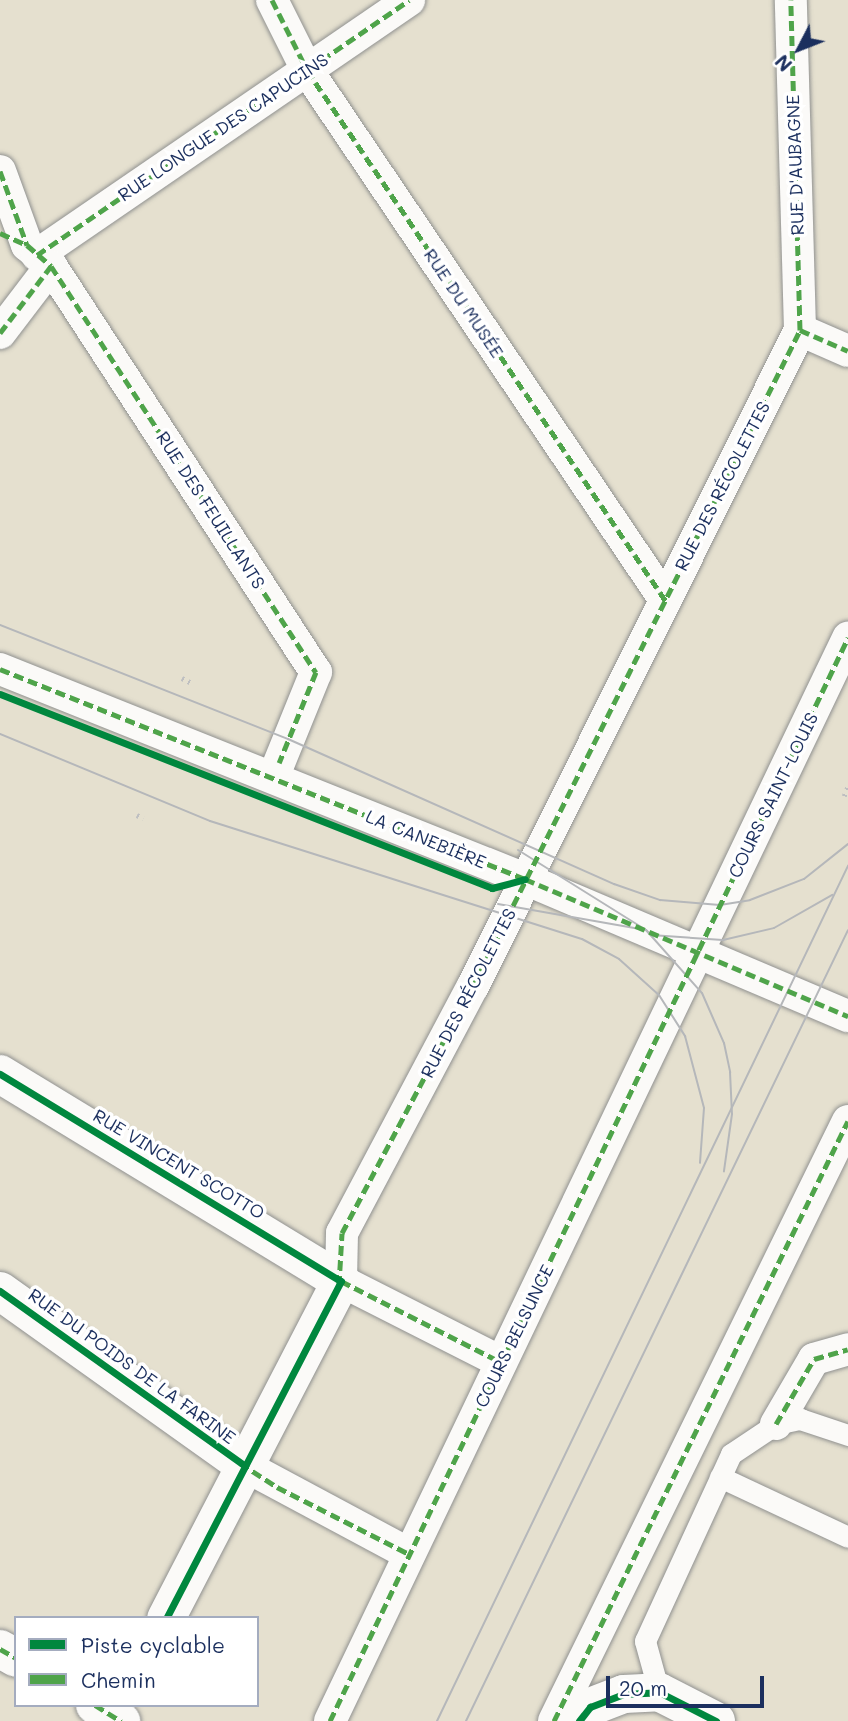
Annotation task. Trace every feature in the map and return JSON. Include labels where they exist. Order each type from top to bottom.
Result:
[{"type":"street","name":"RUE DU MUSÉE","points":[[272,0],[307,70],[664,600]]},
{"type":"street","name":"RUE LONGUE DES CAPUCINS","points":[[0,333],[29,250],[307,70],[409,0]]},
{"type":"street","name":"RUE D'AUBAGNE","points":[[791,0],[800,330]]},
{"type":"street","points":[[0,171],[29,250]]},
{"type":"street","name":"RUE DES FEUILLANTS","points":[[29,250],[316,672],[279,763]]},
{"type":"street","points":[[800,330],[848,351]]},
{"type":"street","name":"RUE DES RÉCOLETTES","points":[[167,1616],[341,1281],[342,1233],[525,879],[800,330]]},
{"type":"street","name":"COURS SAINT-LOUIS","points":[[698,952],[848,638]]},
{"type":"street","name":"LA CANEBIÈRE","points":[[0,669],[525,879],[848,1016]]},
{"type":"street","name":"COURS BELSUNCE","points":[[330,1721],[698,952]]},
{"type":"street","name":"RUE VINCENT SCOTTO","points":[[0,1074],[341,1281],[501,1362]]},
{"type":"street","points":[[554,1721],[848,1121]]},
{"type":"street","name":"RUE DU POIDS DE LA FARINE","points":[[0,1291],[245,1466],[409,1554]]},
{"type":"street","points":[[776,1424],[814,1359],[848,1349]]},
{"type":"street","points":[[579,1721],[590,1707],[624,1694],[659,1692],[716,1721]]},
{"type":"lane","points":[[659,1692],[645,1641],[731,1454],[776,1424],[800,1419],[848,1436]]},
{"type":"lane","points":[[720,1477],[848,1536]]},
{"type":"path","points":[[182,678],[192,683]]},
{"type":"path","points":[[844,796],[848,786]]},
{"type":"tram line","points":[[0,625],[288,739],[614,884],[660,900],[720,905],[750,900],[804,879],[848,844]]},
{"type":"tram line","points":[[0,734],[210,821],[582,939],[619,959],[659,995],[685,1036],[704,1108],[700,1163]]},
{"type":"tram line","points":[[518,850],[646,930],[702,993],[724,1043],[730,1072],[732,1114],[724,1171]]},
{"type":"tram line","points":[[437,1721],[848,866]]},
{"type":"tram line","points":[[498,904],[646,930],[651,935],[723,940],[774,928],[832,895]]},
{"type":"tram line","points":[[466,1721],[848,930]]},
{"type":"marked path","points":[[272,0],[307,70],[665,600]]},
{"type":"marked path","points":[[37,255],[409,0]]},
{"type":"marked path","points":[[339,1285],[342,1233],[473,986],[800,330],[791,0]]},
{"type":"marked path","points":[[0,171],[27,245],[51,266],[316,672],[279,763]]},
{"type":"marked path","points":[[0,233],[27,245]]},
{"type":"marked path","points":[[0,333],[51,266]]},
{"type":"marked path","points":[[800,330],[848,351]]},
{"type":"marked path","points":[[330,1721],[848,638]]},
{"type":"marked path","points":[[0,669],[525,879],[848,1016]]},
{"type":"marked path","points":[[554,1721],[848,1121]]},
{"type":"marked path","points":[[341,1281],[501,1362]]},
{"type":"marked path","points":[[776,1424],[814,1359],[848,1349]]},
{"type":"marked path","points":[[240,1463],[277,1487],[409,1554]]},
{"type":"marked path","points":[[0,1649],[14,1657]]},
{"type":"marked path","points":[[98,1707],[121,1721]]},
{"type":"cycle path","points":[[0,694],[492,888],[525,879]]},
{"type":"cycle path","points":[[0,1074],[341,1281],[167,1616]]},
{"type":"cycle path","points":[[0,1291],[245,1466]]},
{"type":"cycle path","points":[[579,1721],[590,1707],[624,1694],[659,1692],[716,1721]]}]
